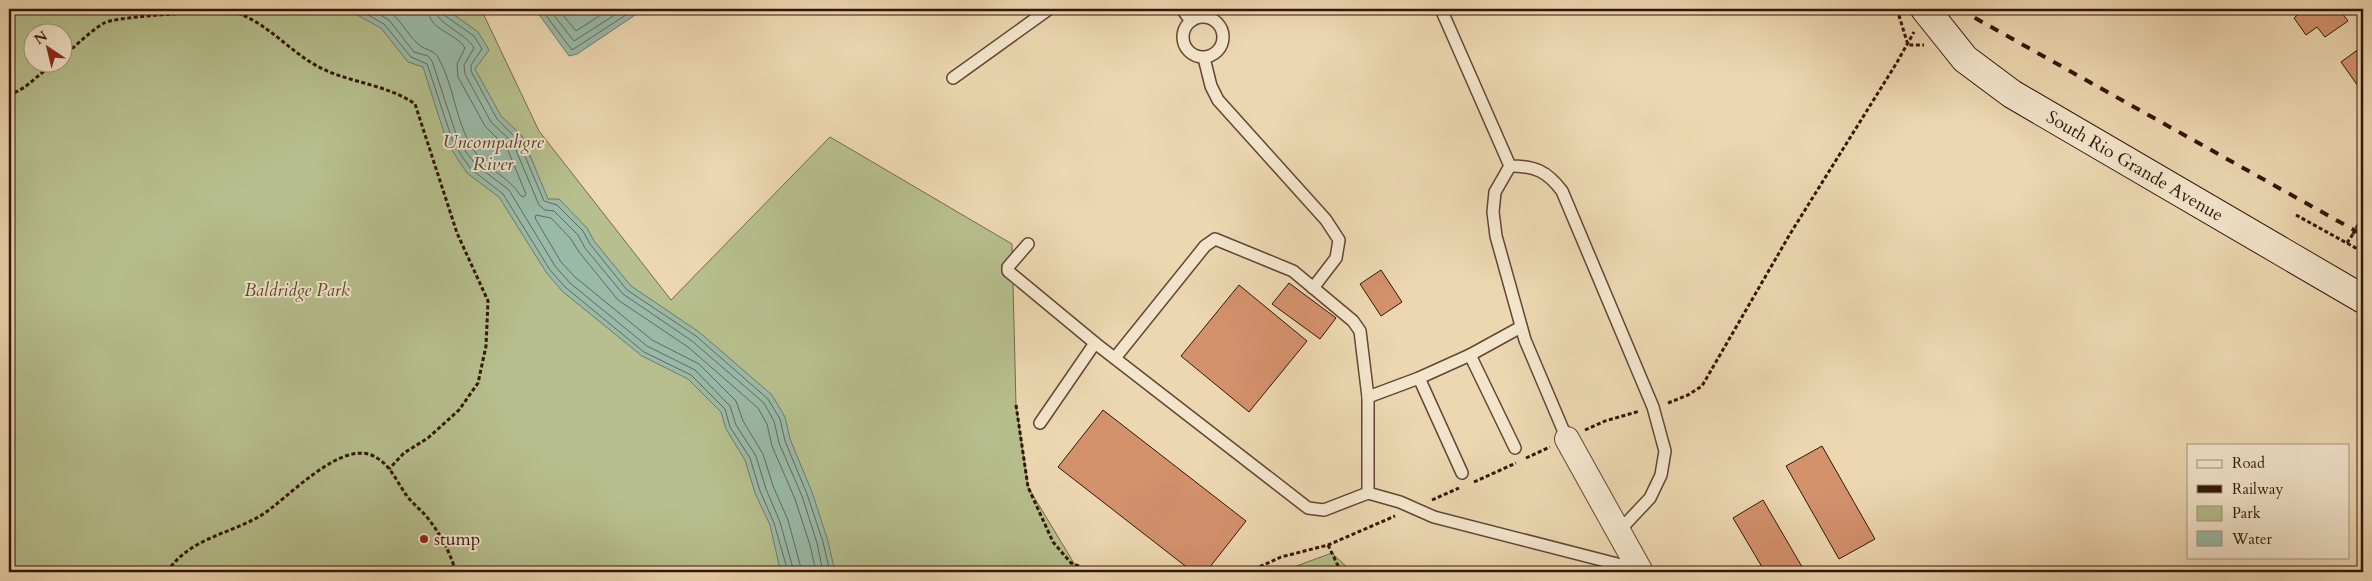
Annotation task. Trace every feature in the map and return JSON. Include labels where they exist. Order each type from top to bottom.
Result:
[{"type":"street","points":[[1944,9],[1949,40]]},
{"type":"street","name":"South Rio Grande Avenue","points":[[1920,18],[1949,40],[1965,59],[2012,94],[2363,299]]},
{"type":"street","points":[[1567,439],[1639,568]]},
{"type":"lane","points":[[953,78],[1049,9]]},
{"type":"lane","points":[[1182,9],[1191,21]]},
{"type":"lane","points":[[1441,9],[1510,166]]},
{"type":"lane","points":[[1197,18],[1211,18],[1221,28],[1223,42],[1216,54],[1204,58],[1191,54],[1184,44],[1183,31],[1191,21],[1197,18]]},
{"type":"lane","points":[[1204,58],[1211,86],[1218,100],[1326,220],[1339,240],[1336,258],[1313,288]]},
{"type":"lane","points":[[1510,166],[1495,192],[1493,212],[1496,236],[1521,327],[1567,439]]},
{"type":"lane","points":[[1510,166],[1525,166],[1538,169],[1552,178],[1562,192],[1653,408],[1665,451],[1661,475],[1650,498],[1618,532]]},
{"type":"lane","points":[[1115,358],[1205,246],[1215,239],[1293,271],[1353,321],[1360,331],[1368,397],[1368,492]]},
{"type":"lane","points":[[1028,244],[1008,267],[1008,271],[1095,343],[1308,508],[1324,510],[1368,492],[1434,517],[1639,568]]},
{"type":"lane","points":[[1368,397],[1419,378],[1470,355],[1521,327]]},
{"type":"lane","points":[[1040,423],[1095,343]]},
{"type":"lane","points":[[1470,355],[1515,448]]},
{"type":"lane","points":[[1419,378],[1462,473]]},
{"type":"path","points":[[1898,9],[1908,45]]},
{"type":"path","points":[[72,49],[105,22],[139,15],[239,13],[269,32],[310,63],[334,74],[404,96],[415,104],[457,234],[488,301],[486,346],[478,383],[459,410],[428,438],[404,453],[389,469]]},
{"type":"path","points":[[1473,482],[1605,421],[1653,408],[1688,395],[1702,386],[1790,234],[1908,45],[1920,18]]},
{"type":"path","points":[[9,96],[25,87],[43,72]]},
{"type":"path","points":[[2296,215],[2363,252]]},
{"type":"path","points":[[2347,243],[2363,216]]},
{"type":"path","points":[[1016,405],[1028,487],[1052,542],[1070,563],[1094,572]]},
{"type":"path","points":[[167,572],[185,552],[213,535],[249,522],[265,513],[307,478],[326,466],[356,454],[375,456],[389,469],[410,501],[425,514],[441,536],[450,552],[456,572]]},
{"type":"path","points":[[1248,572],[1281,557],[1328,545],[1464,486]]},
{"type":"path","points":[[1328,545],[1341,572]]},
{"type":"green space","name":"Baldridge Park","points":[[9,9],[481,9],[539,131],[671,300],[830,137],[1012,244],[1016,405],[1028,487],[1075,565],[1098,572],[9,572]]},
{"type":"green space","points":[[1332,553],[1352,572],[1280,572]]},
{"type":"water","name":"Uncompahgre River","points":[[346,9],[446,9],[478,32],[489,50],[475,69],[501,116],[522,136],[548,199],[559,199],[587,228],[594,241],[631,286],[699,332],[772,395],[785,417],[790,439],[812,492],[828,541],[835,572],[783,572],[779,565],[770,525],[755,493],[745,460],[726,429],[721,412],[688,379],[642,356],[562,291],[546,272],[499,197],[467,173],[447,142],[423,67],[408,62],[381,28]]},
{"type":"water","points":[[535,9],[644,9],[577,54],[569,56]]},
{"type":"building","points":[[2304,9],[2339,9],[2348,21],[2325,37],[2317,27],[2306,35],[2294,18]]},
{"type":"building","points":[[2363,46],[2363,93],[2341,62]]},
{"type":"building","points":[[1381,270],[1402,302],[1381,316],[1360,284]]},
{"type":"building","points":[[1289,283],[1336,318],[1320,339],[1272,304]]},
{"type":"building","points":[[1239,285],[1307,341],[1249,412],[1181,356]]},
{"type":"building","points":[[1103,410],[1246,521],[1206,572],[1193,572],[1058,467]]},
{"type":"building","points":[[1822,446],[1875,539],[1839,559],[1786,466]]},
{"type":"building","points":[[1763,500],[1805,572],[1765,572],[1733,518]]},
{"type":"railway","points":[[1959,9],[2363,235]]},
{"type":"place","name":"stump","points":[[424,539]]}]
